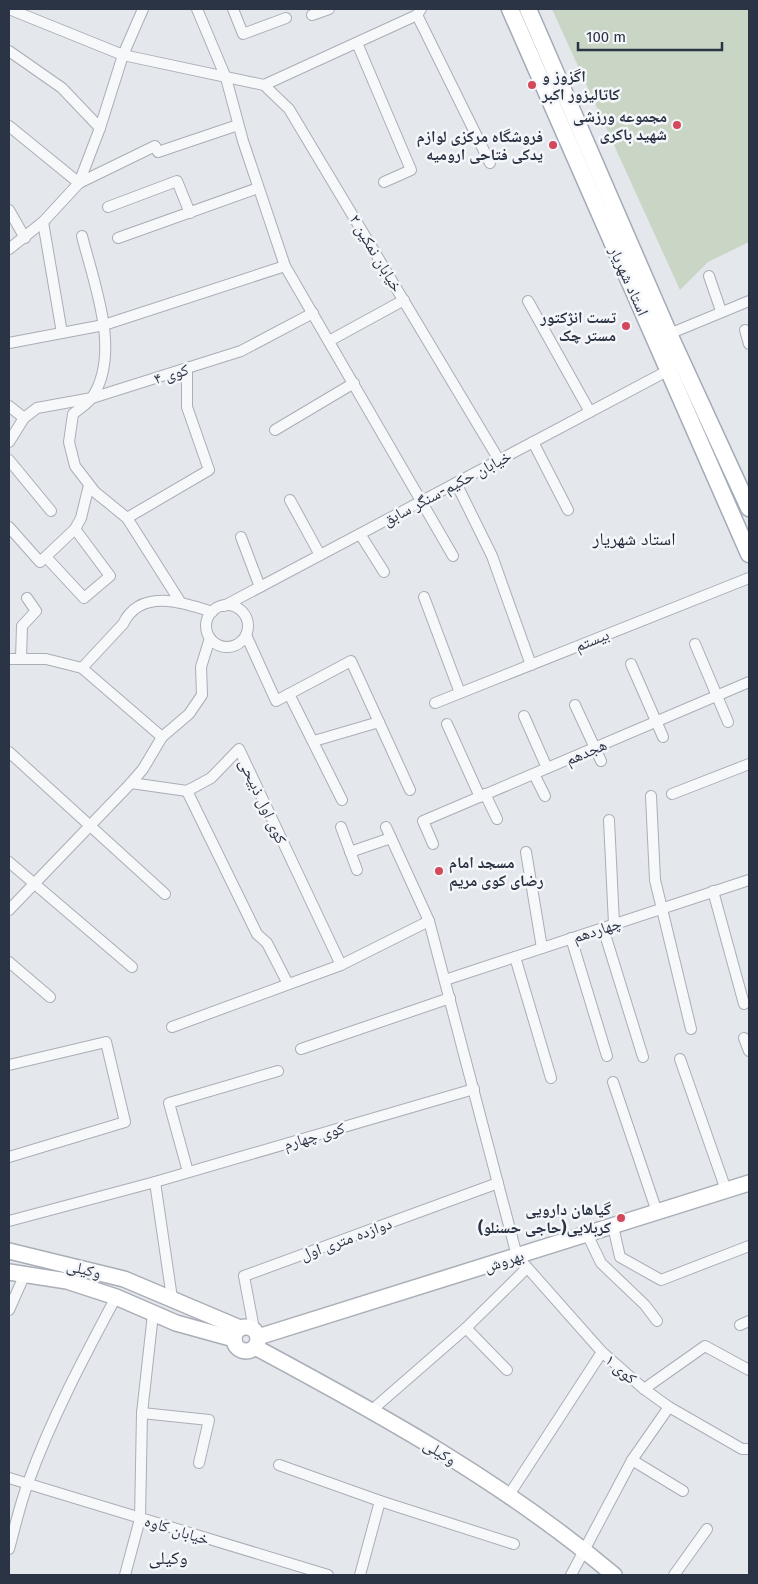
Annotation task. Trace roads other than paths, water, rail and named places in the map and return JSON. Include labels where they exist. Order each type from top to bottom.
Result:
[{"type":"main road","name":"استاد شهریار","points":[[510,9],[610,217]]},
{"type":"main road","name":"استاد شهریار","points":[[528,9],[669,370],[749,554]]},
{"type":"main road","name":"استاد شهریار","points":[[621,243],[668,334],[749,508]]},
{"type":"street","points":[[9,9],[124,55],[264,85],[419,12],[490,163]]},
{"type":"street","points":[[9,249],[43,222],[79,183],[100,128],[124,55],[143,9]]},
{"type":"street","points":[[197,9],[226,78],[238,125],[285,266],[452,556]]},
{"type":"street","points":[[233,9],[243,34],[286,18]]},
{"type":"street","points":[[312,15],[330,9]]},
{"type":"street","points":[[356,43],[411,170],[384,182]]},
{"type":"street","points":[[9,51],[62,88],[100,128]]},
{"type":"street","name":"خیابان نمکین ۲","points":[[264,85],[290,109],[499,460]]},
{"type":"street","points":[[79,183],[157,149],[238,125]]},
{"type":"street","points":[[9,126],[79,183]]},
{"type":"street","points":[[108,207],[178,181],[190,213]]},
{"type":"street","points":[[118,238],[258,188]]},
{"type":"street","points":[[9,210],[25,238]]},
{"type":"street","points":[[43,222],[62,333]]},
{"type":"street","points":[[82,236],[104,325],[103,374],[92,398],[73,414],[69,442],[75,466],[89,484],[127,518],[179,600]]},
{"type":"street","points":[[9,343],[104,325],[285,266]]},
{"type":"street","points":[[709,276],[721,310]]},
{"type":"street","points":[[329,341],[404,300]]},
{"type":"street","points":[[528,301],[590,412]]},
{"type":"street","points":[[668,334],[721,310],[749,301]]},
{"type":"street","name":"کوی ۴","points":[[24,418],[36,408],[92,398],[241,351],[313,313]]},
{"type":"street","points":[[745,330],[749,344]]},
{"type":"street","points":[[127,518],[209,470],[186,407],[187,369]]},
{"type":"street","name":"خیابان حکیم-سنگر سابق","points":[[224,606],[669,370]]},
{"type":"street","points":[[275,430],[354,383]]},
{"type":"street","points":[[9,406],[24,418],[9,442]]},
{"type":"street","points":[[532,442],[568,510]]},
{"type":"street","points":[[9,460],[51,511]]},
{"type":"street","points":[[456,483],[492,556],[531,665]]},
{"type":"street","points":[[11,534],[40,562],[75,529],[81,518],[89,484]]},
{"type":"street","points":[[290,500],[320,555]]},
{"type":"street","points":[[46,557],[84,598],[110,576],[75,529]]},
{"type":"street","points":[[360,534],[384,572]]},
{"type":"street","points":[[241,537],[260,587]]},
{"type":"street","name":"بیستم","points":[[435,703],[749,578]]},
{"type":"street","points":[[424,597],[460,693]]},
{"type":"street","points":[[21,659],[22,626],[36,611],[27,598]]},
{"type":"street","points":[[82,668],[123,624],[133,610],[151,602],[179,600],[212,612]]},
{"type":"street","points":[[246,634],[238,644],[226,647],[214,643],[210,638],[206,624],[212,612],[224,606],[238,609],[244,614],[247,620],[246,634],[276,701],[351,661],[410,790]]},
{"type":"street","points":[[9,910],[131,783],[143,769],[162,737],[189,714],[202,695],[201,666],[210,638]]},
{"type":"street","points":[[695,644],[728,722]]},
{"type":"street","points":[[9,659],[46,659],[82,668],[162,737]]},
{"type":"street","points":[[631,664],[663,737]]},
{"type":"street","name":"هجدهم","points":[[434,844],[423,821],[749,682]]},
{"type":"street","points":[[290,694],[342,800]]},
{"type":"street","points":[[575,705],[601,761]]},
{"type":"street","points":[[524,716],[547,768]]},
{"type":"street","points":[[314,741],[379,722]]},
{"type":"street","points":[[447,724],[482,795],[497,819]]},
{"type":"street","name":"کوی اول ذبیحی","points":[[186,791],[211,778],[239,749],[341,965]]},
{"type":"street","points":[[9,752],[89,827],[165,894]]},
{"type":"street","points":[[672,794],[749,764]]},
{"type":"street","points":[[534,774],[545,796]]},
{"type":"street","points":[[131,783],[186,791],[257,934],[267,943],[288,984]]},
{"type":"street","points":[[651,796],[655,880],[691,1029]]},
{"type":"street","points":[[609,820],[614,924]]},
{"type":"street","points":[[342,827],[356,870]]},
{"type":"street","points":[[386,827],[429,921],[517,1256]]},
{"type":"street","points":[[350,852],[391,838]]},
{"type":"street","points":[[526,852],[542,948]]},
{"type":"street","points":[[9,862],[132,967]]},
{"type":"street","name":"چهاردهم","points":[[445,980],[749,880]]},
{"type":"street","points":[[713,891],[744,1004]]},
{"type":"street","points":[[172,1026],[341,965],[429,921]]},
{"type":"street","points":[[603,928],[643,1058]]},
{"type":"street","points":[[571,938],[607,1056]]},
{"type":"street","points":[[514,957],[551,1078]]},
{"type":"street","points":[[9,962],[50,996]]},
{"type":"street","points":[[301,1049],[450,998]]},
{"type":"street","points":[[744,1038],[749,1051]]},
{"type":"street","points":[[9,1065],[106,1042],[125,1122],[9,1157]]},
{"type":"street","points":[[680,1059],[726,1190]]},
{"type":"street","points":[[188,1172],[169,1103],[278,1071]]},
{"type":"street","points":[[613,1082],[657,1212]]},
{"type":"street","name":"کوی چهارم","points":[[9,1221],[155,1182],[474,1089]]},
{"type":"street","points":[[155,1182],[172,1298]]},
{"type":"street","name":"دوازده متری اول","points":[[248,1336],[244,1276],[498,1183]]},
{"type":"street","name":"بهروش","points":[[248,1336],[517,1256],[749,1183]]},
{"type":"street","points":[[613,1226],[620,1257],[661,1280],[749,1246]]},
{"type":"street","points":[[587,1234],[600,1263],[645,1305],[657,1321]]},
{"type":"street","name":"وکیلی","points":[[9,1251],[124,1279],[172,1298],[248,1336],[509,1495],[584,1550],[614,1575]]},
{"type":"street","name":"کوی ۱","points":[[517,1256],[602,1352],[644,1388],[669,1407],[742,1449],[749,1449]]},
{"type":"street","points":[[372,1410],[466,1328],[527,1268]]},
{"type":"street","name":"وکیلی","points":[[9,1272],[67,1281],[116,1297],[152,1314],[248,1336]]},
{"type":"street","points":[[9,1310],[25,1274]]},
{"type":"street","points":[[9,1548],[28,1483],[88,1349],[116,1297]]},
{"type":"street","points":[[125,1575],[140,1519],[142,1413],[152,1314]]},
{"type":"street","points":[[466,1328],[507,1370]]},
{"type":"street","points":[[644,1388],[705,1346],[749,1370]]},
{"type":"street","points":[[509,1495],[602,1352]]},
{"type":"street","points":[[571,1575],[632,1460],[669,1407]]},
{"type":"street","points":[[142,1413],[209,1420],[199,1462]]},
{"type":"street","points":[[632,1460],[683,1491]]},
{"type":"street","points":[[279,1465],[380,1501],[514,1544]]},
{"type":"street","name":"خیابان کاوه","points":[[9,1478],[328,1575]]},
{"type":"street","points":[[360,1575],[380,1501]]},
{"type":"street","points":[[674,1575],[707,1529]]},
{"type":"place","name":"اگزوز و کاتالیزور اکبر","points":[[532,85]]},
{"type":"place","name":"مجموعه ورزشی شهید باکری","points":[[677,125]]},
{"type":"place","name":"فروشگاه مرکزی لوازم یدکی فتاحی ارومیه","points":[[553,145]]},
{"type":"place","name":"تست انژکتور مستر چک","points":[[626,326]]},
{"type":"place","name":"مسجد امام رضای کوی مریم","points":[[439,871]]},
{"type":"place","name":"گیاهان دارویی کربلایی(حاجی حسنلو)","points":[[621,1218]]},
{"type":"district","name":"استاد شهریار","points":[[634,539]]},
{"type":"district","name":"وکیلی","points":[[168,1558]]}]
